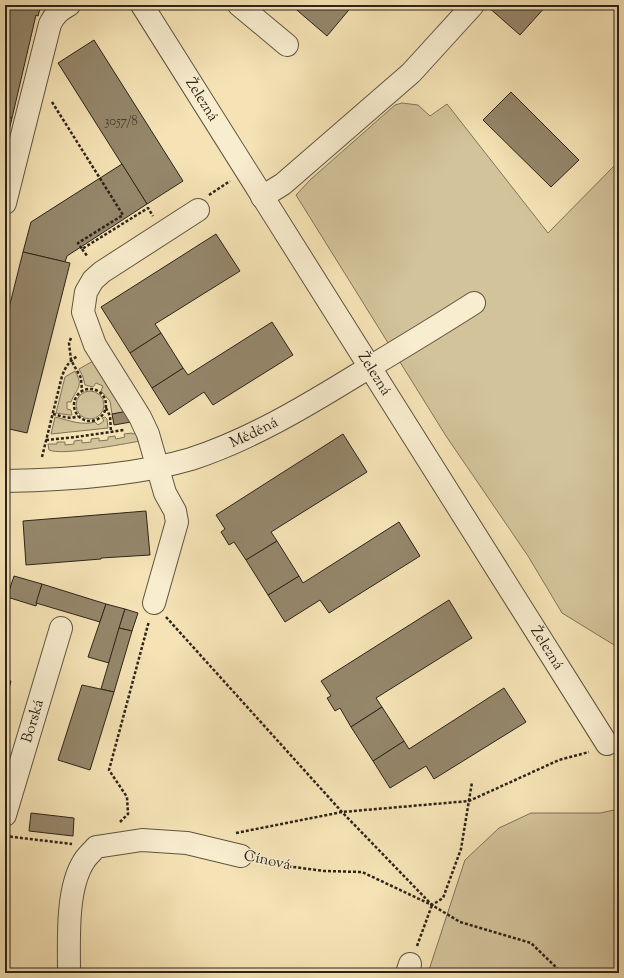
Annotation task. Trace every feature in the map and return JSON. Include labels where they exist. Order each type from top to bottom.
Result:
[{"type":"street","points":[[5,204],[50,24],[54,16],[61,9],[69,5]]},
{"type":"street","name":"Železná","points":[[142,5],[370,368],[601,747]]},
{"type":"street","points":[[239,5],[287,45]]},
{"type":"street","points":[[262,197],[283,184],[412,73],[473,5]]},
{"type":"street","points":[[154,603],[177,522],[175,511],[165,493],[148,434],[95,345],[83,312],[86,292],[93,280],[102,272],[198,210]]},
{"type":"street","name":"Měděná","points":[[5,481],[114,474],[158,467],[190,459],[221,448],[265,428],[311,403],[474,303]]},
{"type":"street","name":"Borská","points":[[5,815],[61,628]]},
{"type":"street","name":"Cínová","points":[[96,847],[142,840],[187,843],[241,856]]},
{"type":"street","points":[[69,973],[73,885],[84,861],[96,847]]},
{"type":"path","points":[[36,78],[124,215],[78,243],[90,260]]},
{"type":"path","points":[[198,210],[198,202],[246,171]]},
{"type":"path","points":[[82,249],[148,208],[163,232]]},
{"type":"path","points":[[42,457],[66,366],[71,360],[95,345]]},
{"type":"path","points":[[106,408],[102,416],[95,421],[86,421],[78,416],[74,410],[73,402],[77,394],[84,389],[96,390],[101,393],[110,416],[111,432]]},
{"type":"path","points":[[53,414],[68,418],[78,416]]},
{"type":"path","points":[[46,440],[76,437],[144,426]]},
{"type":"path","points":[[154,603],[342,812],[432,905],[460,922],[531,943],[562,973]]},
{"type":"path","points":[[117,825],[128,814],[127,797],[109,770],[154,603]]},
{"type":"path","points":[[233,834],[342,812],[469,801],[558,760],[601,747]]},
{"type":"path","points":[[408,969],[432,905],[443,898],[461,849],[472,782]]},
{"type":"path","points":[[5,836],[96,847]]},
{"type":"path","name":"Cínová","points":[[241,856],[286,866],[324,871],[362,872],[432,905]]},
{"type":"shaded area","points":[[402,103],[418,105],[430,116],[447,104],[548,233],[619,161],[619,648],[562,613],[528,556],[446,436],[296,195],[310,180],[395,105]]},
{"type":"shaded area","points":[[93,361],[100,362],[104,365],[100,370],[110,385],[112,383],[116,384],[116,388],[113,390],[123,404],[126,403],[130,407],[136,424],[131,424],[129,411],[112,414],[110,401],[101,391],[103,386],[96,383],[93,387],[85,385],[79,369]]},
{"type":"shaded area","points":[[75,371],[79,380],[79,387],[71,402],[67,402],[67,409],[71,410],[72,415],[56,413],[65,377]]},
{"type":"shaded area","points":[[90,391],[100,395],[104,405],[100,415],[90,419],[80,415],[76,405],[80,395]]},
{"type":"shaded area","points":[[55,417],[80,423],[95,422],[98,425],[104,421],[102,418],[105,417],[107,419],[108,428],[51,434]]},
{"type":"shaded area","points":[[138,433],[140,441],[79,451],[66,452],[49,450],[48,444],[57,444],[57,442],[65,442],[65,445],[74,444],[74,441],[82,440],[82,443],[91,442],[91,439],[99,438],[99,441],[108,440],[108,437],[115,436],[116,439],[125,437],[124,434]]},
{"type":"shaded area","points":[[619,809],[619,973],[428,973],[465,860],[499,828],[531,813],[600,813]]},
{"type":"building","points":[[5,5],[41,5],[38,16],[36,15],[12,118],[5,116]]},
{"type":"building","points":[[291,5],[353,5],[327,36]]},
{"type":"building","points":[[547,5],[520,35],[487,6]]},
{"type":"building","points":[[94,40],[183,181],[147,204],[58,63]]},
{"type":"building","points":[[511,92],[579,160],[551,187],[483,120]]},
{"type":"building","points":[[5,116],[12,118],[5,147]]},
{"type":"building","points":[[122,164],[147,204],[67,256],[65,262],[23,252],[31,222]]},
{"type":"building","points":[[216,234],[240,271],[155,324],[161,333],[130,353],[101,307]]},
{"type":"building","points":[[23,252],[70,263],[27,433],[5,428],[5,324]]},
{"type":"building","points":[[272,322],[293,355],[213,405],[204,392],[169,415],[152,388],[183,368],[188,375]]},
{"type":"building","points":[[161,333],[183,368],[152,388],[130,353]]},
{"type":"building","points":[[129,411],[131,422],[114,425],[112,414]]},
{"type":"building","points":[[343,434],[367,472],[271,532],[277,541],[246,560],[234,542],[229,545],[221,532],[225,529],[216,515]]},
{"type":"building","points":[[146,511],[150,555],[26,565],[23,521]]},
{"type":"building","points":[[399,522],[420,556],[329,613],[320,600],[285,622],[268,595],[299,576],[303,583]]},
{"type":"building","points":[[277,541],[299,576],[268,595],[246,560]]},
{"type":"building","points":[[14,576],[42,584],[36,606],[7,597]]},
{"type":"building","points":[[42,584],[106,604],[100,622],[36,603]]},
{"type":"building","points":[[449,600],[472,638],[376,698],[382,707],[351,727],[340,708],[335,711],[327,698],[331,696],[321,681]]},
{"type":"building","points":[[106,604],[125,609],[109,663],[88,657]]},
{"type":"building","points":[[125,609],[138,613],[132,631],[119,628]]},
{"type":"building","points":[[119,628],[132,631],[114,692],[101,689]]},
{"type":"building","points":[[8,680],[11,681],[5,705],[5,684],[7,685]]},
{"type":"building","points":[[82,685],[114,692],[90,770],[58,760]]},
{"type":"building","points":[[504,688],[526,722],[434,779],[426,766],[390,788],[373,761],[404,741],[409,749]]},
{"type":"building","points":[[382,707],[404,741],[373,761],[351,727]]},
{"type":"building","points":[[31,813],[74,818],[73,836],[29,831]]}]
